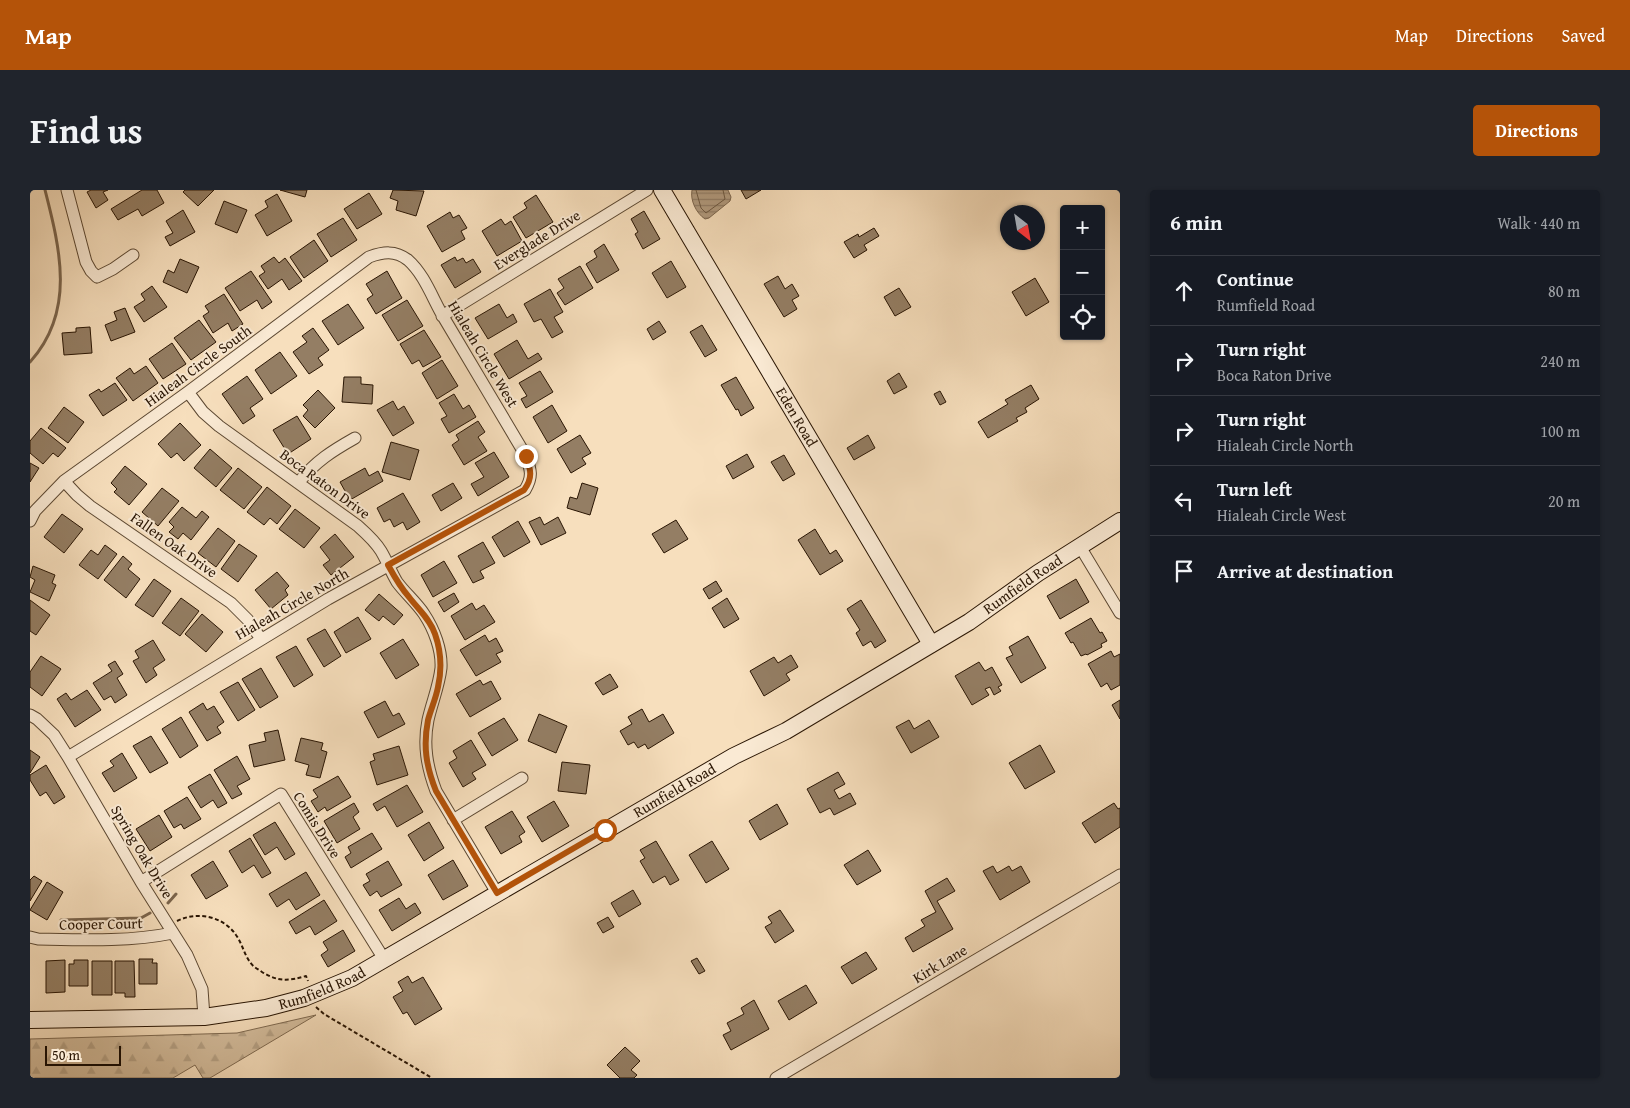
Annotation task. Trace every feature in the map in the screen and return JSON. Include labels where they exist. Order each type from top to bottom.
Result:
[{"type":"main road","name":"Eden Road","points":[[662,190],[931,644]]},
{"type":"main road","name":"Rumfield Road","points":[[30,1020],[204,1016],[266,1008],[304,998],[352,978],[734,756],[786,731],[969,622],[1079,545],[1120,521]]},
{"type":"street","points":[[67,190],[86,262],[91,271],[98,277],[134,255]]},
{"type":"street","name":"Everglade Drive","points":[[442,316],[647,190]]},
{"type":"street","name":"Hialeah Circle South","points":[[30,521],[35,511],[64,481],[188,392],[369,257],[381,252],[395,253]]},
{"type":"street","name":"Hialeah Circle West","points":[[395,253],[407,260],[417,270],[442,316],[526,456],[531,470],[531,480]]},
{"type":"street","name":"Boca Raton Drive","points":[[188,392],[203,412],[219,426],[299,482],[371,538],[400,586],[423,613],[435,633],[441,665],[439,686],[428,720],[425,756],[429,773],[436,791],[497,893]]},
{"type":"street","points":[[299,482],[312,466],[335,449],[355,438]]},
{"type":"street","name":"Hialeah Circle North","points":[[68,757],[261,638],[388,565],[509,499],[524,490],[531,480]]},
{"type":"street","name":"Fallen Oak Drive","points":[[64,481],[90,506],[231,603],[248,620],[261,638]]},
{"type":"street","points":[[1079,545],[1120,613]]},
{"type":"street","name":"Spring Oak Drive","points":[[30,715],[37,719],[54,736],[68,757],[141,882],[187,955],[202,989],[204,1016]]},
{"type":"street","points":[[453,820],[522,778]]},
{"type":"street","name":"Comis Drive","points":[[141,882],[281,794],[384,959]]},
{"type":"street","name":"Kirk Lane","points":[[776,1078],[1120,875]]},
{"type":"street","name":"Cooper Court","points":[[30,937],[38,940],[96,940],[149,938],[173,933]]},
{"type":"green space","points":[[316,1015],[210,1078],[203,1078],[195,1065],[173,1078],[30,1078],[30,1039],[237,1033]]},
{"type":"water","points":[[692,190],[728,190],[731,197],[730,201],[709,218],[705,219],[694,206]]},
{"type":"building","points":[[91,190],[108,190],[103,192],[108,200],[96,208],[87,192]]},
{"type":"building","points":[[142,190],[157,190],[164,203],[142,216],[138,209],[118,220],[111,209]]},
{"type":"building","points":[[185,190],[214,190],[198,206],[183,192]]},
{"type":"building","points":[[280,190],[307,190],[305,197]]},
{"type":"building","points":[[393,190],[424,191],[416,216],[396,210],[398,201],[390,198]]},
{"type":"building","points":[[741,190],[761,190],[746,199]]},
{"type":"building","points":[[369,193],[382,214],[357,229],[344,209]]},
{"type":"building","points":[[277,194],[292,221],[267,236],[255,215],[268,207],[265,201]]},
{"type":"building","points":[[536,195],[553,222],[526,238],[513,217],[527,208],[524,203]]},
{"type":"building","points":[[224,201],[247,210],[237,233],[215,224]]},
{"type":"building","points":[[183,210],[195,232],[170,246],[165,237],[173,233],[166,221]]},
{"type":"building","points":[[644,211],[660,239],[643,249],[635,234],[638,232],[631,219]]},
{"type":"building","points":[[450,212],[453,218],[459,215],[467,228],[461,231],[465,239],[442,252],[427,226]]},
{"type":"building","points":[[343,218],[357,240],[331,257],[317,234]]},
{"type":"building","points":[[501,219],[505,225],[511,221],[522,241],[497,256],[482,231]]},
{"type":"building","points":[[874,228],[879,236],[864,245],[867,250],[854,258],[844,242],[858,234],[859,237]]},
{"type":"building","points":[[314,240],[328,261],[304,278],[290,257]]},
{"type":"building","points":[[604,244],[619,270],[597,283],[586,264],[597,257],[594,251]]},
{"type":"building","points":[[274,257],[279,263],[285,258],[302,281],[289,290],[282,279],[268,289],[259,276],[265,272],[261,266]]},
{"type":"building","points":[[455,257],[457,261],[463,258],[466,263],[473,259],[481,272],[455,288],[441,265]]},
{"type":"building","points":[[180,259],[199,267],[187,293],[163,282],[168,270],[174,273]]},
{"type":"building","points":[[671,261],[686,287],[667,298],[652,273]]},
{"type":"building","points":[[580,266],[593,288],[565,305],[557,293],[564,288],[558,279]]},
{"type":"building","points":[[251,271],[272,302],[262,309],[257,300],[240,311],[225,288]]},
{"type":"building","points":[[387,271],[402,298],[376,314],[367,299],[373,295],[366,284]]},
{"type":"building","points":[[778,276],[785,289],[792,284],[799,296],[792,300],[797,309],[784,317],[764,284]]},
{"type":"building","points":[[1035,278],[1049,302],[1026,316],[1012,292]]},
{"type":"building","points":[[152,286],[167,307],[144,322],[134,307],[145,300],[141,294]]},
{"type":"building","points":[[899,288],[911,307],[895,316],[884,297]]},
{"type":"building","points":[[550,289],[563,312],[554,317],[563,332],[552,338],[541,319],[534,322],[524,304]]},
{"type":"building","points":[[224,294],[243,324],[232,331],[228,323],[213,333],[203,316],[209,312],[205,306]]},
{"type":"building","points":[[407,300],[423,326],[398,341],[382,315]]},
{"type":"building","points":[[348,304],[364,328],[338,345],[322,321]]},
{"type":"building","points":[[499,304],[507,318],[513,314],[517,322],[488,339],[475,318]]},
{"type":"building","points":[[125,308],[135,332],[111,341],[105,325],[117,320],[114,312]]},
{"type":"building","points":[[199,320],[216,342],[191,360],[174,338]]},
{"type":"building","points":[[659,321],[666,332],[653,340],[647,329]]},
{"type":"building","points":[[702,325],[717,350],[705,357],[690,332]]},
{"type":"building","points":[[90,327],[92,353],[64,355],[62,333],[76,332],[76,328]]},
{"type":"building","points":[[313,328],[329,350],[318,358],[323,365],[309,374],[293,352],[307,342],[302,336]]},
{"type":"building","points":[[424,330],[441,357],[423,367],[419,360],[412,364],[400,344]]},
{"type":"building","points":[[517,340],[528,359],[538,353],[542,359],[509,379],[494,354]]},
{"type":"building","points":[[172,343],[186,364],[163,379],[149,359]]},
{"type":"building","points":[[280,352],[297,376],[271,394],[255,370]]},
{"type":"building","points":[[442,360],[458,386],[437,399],[422,373]]},
{"type":"building","points":[[146,366],[158,383],[133,401],[116,378],[130,368],[134,374]]},
{"type":"building","points":[[540,371],[553,392],[526,408],[521,399],[527,396],[519,383]]},
{"type":"building","points":[[899,373],[907,387],[894,394],[887,381]]},
{"type":"building","points":[[247,376],[263,399],[250,408],[255,416],[243,424],[222,394]]},
{"type":"building","points":[[344,377],[361,377],[361,384],[373,385],[372,404],[342,402]]},
{"type":"building","points":[[736,377],[754,408],[741,416],[721,385]]},
{"type":"building","points":[[115,383],[127,400],[103,416],[89,395],[99,389],[101,392]]},
{"type":"building","points":[[1031,385],[1039,399],[1025,408],[1027,412],[1016,418],[1018,421],[988,438],[978,422],[1008,404],[1005,400]]},
{"type":"building","points":[[318,390],[335,408],[315,428],[303,416],[308,410],[303,405]]},
{"type":"building","points":[[940,391],[946,402],[940,405],[934,394]]},
{"type":"building","points":[[454,394],[463,409],[469,405],[476,417],[449,433],[441,419],[447,416],[439,403]]},
{"type":"building","points":[[393,401],[398,410],[404,406],[414,423],[393,436],[377,410]]},
{"type":"building","points":[[552,405],[567,431],[548,443],[533,417]]},
{"type":"building","points":[[64,407],[84,422],[68,443],[48,428]]},
{"type":"building","points":[[297,416],[311,439],[288,454],[273,430]]},
{"type":"building","points":[[478,421],[485,432],[478,437],[487,451],[464,465],[452,445],[459,440],[456,435]]},
{"type":"building","points":[[180,423],[201,445],[184,461],[177,453],[171,458],[158,444]]},
{"type":"building","points":[[41,428],[66,448],[58,457],[53,453],[43,464],[30,453],[30,441]]},
{"type":"building","points":[[580,435],[591,453],[582,458],[586,464],[571,473],[557,449]]},
{"type":"building","points":[[868,435],[875,448],[854,460],[847,448]]},
{"type":"building","points":[[391,442],[419,450],[410,480],[382,472]]},
{"type":"building","points":[[210,449],[232,468],[216,487],[194,468]]},
{"type":"building","points":[[494,452],[509,477],[478,496],[471,484],[484,477],[475,463]]},
{"type":"building","points":[[747,454],[754,467],[733,479],[726,466]]},
{"type":"building","points":[[784,455],[795,474],[783,481],[771,462]]},
{"type":"building","points":[[30,463],[39,468],[30,482]]},
{"type":"building","points":[[125,466],[147,484],[129,505],[114,492],[117,489],[111,483]]},
{"type":"building","points":[[238,468],[262,487],[244,509],[220,490]]},
{"type":"building","points":[[365,468],[369,476],[378,471],[383,481],[350,500],[340,482]]},
{"type":"building","points":[[453,483],[462,498],[441,511],[432,495]]},
{"type":"building","points":[[582,483],[598,488],[590,515],[567,508],[570,497],[577,499]]},
{"type":"building","points":[[267,487],[291,506],[277,524],[270,518],[264,525],[247,512]]},
{"type":"building","points":[[162,488],[179,501],[158,526],[142,512]]},
{"type":"building","points":[[403,493],[420,522],[407,530],[403,522],[394,527],[390,519],[384,522],[377,508]]},
{"type":"building","points":[[182,507],[196,518],[202,511],[209,517],[191,540],[183,533],[178,539],[169,532],[174,527],[169,522]]},
{"type":"building","points":[[295,509],[320,528],[304,548],[279,529]]},
{"type":"building","points":[[62,514],[83,529],[64,553],[44,537]]},
{"type":"building","points":[[540,517],[544,525],[558,517],[566,533],[541,545],[529,522]]},
{"type":"building","points":[[676,520],[688,539],[664,553],[652,534]]},
{"type":"building","points":[[518,521],[530,542],[504,557],[492,537]]},
{"type":"building","points":[[218,528],[235,541],[216,567],[198,553]]},
{"type":"building","points":[[815,529],[830,554],[836,550],[843,561],[820,575],[798,540]]},
{"type":"building","points":[[335,534],[354,557],[331,575],[323,565],[330,560],[320,547]]},
{"type":"building","points":[[483,542],[495,563],[480,571],[484,578],[473,583],[458,556]]},
{"type":"building","points":[[239,544],[257,556],[238,582],[221,569]]},
{"type":"building","points":[[105,545],[117,554],[98,579],[79,565],[91,550],[98,555]]},
{"type":"building","points":[[123,556],[132,564],[128,569],[140,579],[126,598],[104,580]]},
{"type":"building","points":[[444,561],[457,583],[433,597],[421,575]]},
{"type":"building","points":[[33,566],[55,575],[52,583],[56,585],[49,601],[30,592],[35,580],[30,577]]},
{"type":"building","points":[[277,572],[289,586],[285,590],[288,595],[271,609],[255,590]]},
{"type":"building","points":[[154,579],[171,591],[153,617],[135,605]]},
{"type":"building","points":[[1076,579],[1089,602],[1060,619],[1047,596]]},
{"type":"building","points":[[716,581],[722,591],[709,599],[703,589]]},
{"type":"building","points":[[454,593],[459,602],[444,612],[438,602]]},
{"type":"building","points":[[379,594],[403,615],[394,625],[383,616],[379,621],[365,610]]},
{"type":"building","points":[[181,598],[199,611],[180,636],[162,623]]},
{"type":"building","points":[[727,598],[739,619],[724,628],[712,608]]},
{"type":"building","points":[[30,600],[50,615],[36,635],[30,631]]},
{"type":"building","points":[[861,600],[886,641],[875,648],[871,641],[863,646],[856,633],[860,630],[847,609]]},
{"type":"building","points":[[472,603],[476,610],[484,605],[495,622],[465,640],[451,616]]},
{"type":"building","points":[[202,614],[223,632],[206,652],[185,634]]},
{"type":"building","points":[[358,617],[371,639],[346,653],[334,632]]},
{"type":"building","points":[[1091,618],[1107,641],[1101,644],[1102,647],[1081,656],[1065,633]]},
{"type":"building","points":[[325,629],[341,656],[324,667],[307,639]]},
{"type":"building","points":[[485,635],[489,642],[496,638],[503,651],[496,654],[501,662],[476,676],[460,650]]},
{"type":"building","points":[[1028,636],[1046,668],[1021,683],[1006,658],[1013,655],[1009,647]]},
{"type":"building","points":[[403,639],[419,665],[396,679],[380,653]]},
{"type":"building","points":[[153,640],[165,660],[153,668],[157,675],[146,683],[133,661],[139,658],[135,651]]},
{"type":"building","points":[[296,646],[313,675],[294,687],[276,657]]},
{"type":"building","points":[[1111,651],[1114,657],[1120,654],[1120,685],[1111,690],[1107,683],[1101,687],[1088,664]]},
{"type":"building","points":[[791,655],[798,667],[786,674],[790,680],[764,696],[750,671],[774,657],[778,663]]},
{"type":"building","points":[[41,656],[61,669],[42,696],[30,687],[30,672]]},
{"type":"building","points":[[115,661],[123,674],[117,678],[127,695],[115,703],[111,696],[104,700],[93,683],[112,671],[108,665]]},
{"type":"building","points":[[979,662],[985,671],[992,667],[1002,685],[998,687],[1001,691],[994,695],[990,687],[985,689],[989,695],[972,705],[955,676]]},
{"type":"building","points":[[261,668],[278,697],[260,708],[242,679]]},
{"type":"building","points":[[610,674],[618,687],[603,695],[595,683]]},
{"type":"building","points":[[480,680],[483,685],[491,681],[501,699],[470,717],[456,694]]},
{"type":"building","points":[[238,682],[255,710],[238,721],[220,692]]},
{"type":"building","points":[[87,690],[101,710],[75,727],[57,699],[66,693],[71,700]]},
{"type":"building","points":[[1120,700],[1120,719],[1112,705]]},
{"type":"building","points":[[385,701],[393,716],[399,713],[405,724],[378,738],[364,712]]},
{"type":"building","points":[[203,703],[207,710],[214,706],[224,722],[217,727],[221,733],[207,741],[189,712]]},
{"type":"building","points":[[642,709],[649,722],[663,714],[674,733],[648,749],[645,744],[638,748],[634,742],[628,745],[620,731],[632,724],[628,717]]},
{"type":"building","points":[[539,714],[567,726],[556,753],[528,741]]},
{"type":"building","points":[[181,717],[198,746],[180,758],[162,729]]},
{"type":"building","points":[[504,718],[518,740],[492,756],[478,733]]},
{"type":"building","points":[[909,720],[914,729],[929,720],[939,737],[911,753],[896,727]]},
{"type":"building","points":[[278,730],[285,760],[254,767],[249,745],[266,741],[264,733]]},
{"type":"building","points":[[151,736],[168,763],[150,773],[133,746]]},
{"type":"building","points":[[301,738],[323,743],[321,750],[327,752],[320,778],[306,775],[309,765],[295,761]]},
{"type":"building","points":[[471,740],[486,765],[472,773],[476,779],[463,787],[449,763],[457,758],[453,751]]},
{"type":"building","points":[[1040,745],[1055,772],[1025,789],[1009,763]]},
{"type":"building","points":[[399,746],[408,775],[377,785],[370,762],[375,760],[373,754]]},
{"type":"building","points":[[30,750],[40,757],[30,773]]},
{"type":"building","points":[[122,753],[137,778],[114,792],[102,773],[114,766],[110,761]]},
{"type":"building","points":[[237,756],[250,779],[237,786],[242,794],[232,799],[214,770]]},
{"type":"building","points":[[562,762],[590,765],[586,794],[558,791]]},
{"type":"building","points":[[46,765],[65,797],[54,804],[46,792],[40,796],[30,780],[30,775]]},
{"type":"building","points":[[838,772],[845,784],[834,790],[839,799],[850,793],[856,804],[834,815],[830,808],[820,813],[807,789]]},
{"type":"building","points":[[210,774],[227,803],[218,808],[213,800],[201,808],[188,787]]},
{"type":"building","points":[[338,776],[351,797],[327,811],[325,807],[318,812],[311,801],[318,797],[313,790]]},
{"type":"building","points":[[407,785],[423,812],[397,827],[385,806],[377,811],[373,804]]},
{"type":"building","points":[[187,797],[201,819],[184,829],[181,824],[174,828],[164,811]]},
{"type":"building","points":[[554,801],[569,826],[542,842],[527,817]]},
{"type":"building","points":[[354,803],[359,812],[353,817],[360,829],[337,843],[324,821]]},
{"type":"building","points":[[1114,803],[1118,809],[1120,808],[1120,827],[1095,843],[1082,823]]},
{"type":"building","points":[[777,804],[788,824],[760,840],[749,821]]},
{"type":"building","points":[[512,811],[525,832],[519,836],[522,842],[501,854],[485,827]]},
{"type":"building","points":[[159,815],[172,837],[150,851],[136,829]]},
{"type":"building","points":[[275,822],[295,854],[285,860],[277,847],[265,855],[253,835]]},
{"type":"building","points":[[429,822],[444,848],[424,861],[408,835]]},
{"type":"building","points":[[372,833],[382,849],[351,868],[345,857],[351,853],[348,847]]},
{"type":"building","points":[[250,838],[271,873],[262,878],[254,865],[242,873],[229,851]]},
{"type":"building","points":[[656,841],[679,880],[670,885],[665,876],[653,883],[640,861],[645,858],[640,850]]},
{"type":"building","points":[[712,841],[729,869],[706,883],[689,855]]},
{"type":"building","points":[[868,850],[881,871],[857,885],[844,865]]},
{"type":"building","points":[[453,860],[468,886],[443,900],[428,875]]},
{"type":"building","points":[[213,861],[228,886],[206,899],[191,875]]},
{"type":"building","points":[[388,861],[402,885],[381,897],[377,891],[370,896],[363,885],[370,881],[366,874]]},
{"type":"building","points":[[993,866],[997,873],[1009,866],[1012,871],[1021,866],[1030,882],[1000,900],[983,871]]},
{"type":"building","points":[[306,872],[320,895],[296,910],[289,899],[277,907],[269,894]]},
{"type":"building","points":[[34,876],[42,881],[30,901],[30,880]]},
{"type":"building","points":[[947,878],[955,891],[937,901],[953,929],[913,952],[905,938],[925,926],[921,920],[936,912],[925,891]]},
{"type":"building","points":[[47,882],[63,892],[47,920],[30,910]]},
{"type":"building","points":[[633,890],[641,904],[619,917],[611,903]]},
{"type":"building","points":[[399,898],[406,909],[415,903],[421,913],[392,931],[379,910]]},
{"type":"building","points":[[324,900],[337,921],[315,935],[310,926],[296,934],[289,922]]},
{"type":"building","points":[[780,910],[794,931],[775,943],[765,927],[772,923],[768,917]]},
{"type":"building","points":[[608,917],[614,927],[603,933],[597,923]]},
{"type":"building","points":[[343,930],[355,951],[328,967],[321,955],[328,950],[323,942]]},
{"type":"building","points":[[866,952],[877,969],[852,984],[841,967]]},
{"type":"building","points":[[697,958],[705,971],[699,974],[691,961]]},
{"type":"building","points":[[139,959],[153,959],[152,963],[157,963],[157,984],[139,984]]},
{"type":"building","points":[[65,960],[65,992],[46,993],[46,961]]},
{"type":"building","points":[[74,960],[88,960],[88,986],[69,986],[69,964],[74,964]]},
{"type":"building","points":[[92,961],[112,961],[112,995],[92,995]]},
{"type":"building","points":[[115,961],[134,961],[135,997],[125,997],[125,993],[115,993]]},
{"type":"building","points":[[408,976],[412,983],[423,977],[442,1009],[415,1025],[407,1012],[403,1014],[393,997],[403,991],[398,982]]},
{"type":"building","points":[[806,985],[817,1003],[789,1020],[778,1001]]},
{"type":"building","points":[[754,1000],[769,1029],[731,1050],[723,1035],[731,1031],[727,1023],[744,1014],[741,1008]]},
{"type":"building","points":[[625,1047],[640,1061],[631,1070],[637,1075],[634,1078],[620,1078],[607,1065]]},
{"type":"waterway","points":[[30,362],[44,342],[54,322],[59,301],[59,257],[45,190]]},
{"type":"waterway","points":[[168,903],[176,894]]},
{"type":"waterway","points":[[61,920],[141,918],[150,913]]},
{"type":"route","points":[[526,456],[531,470],[531,480],[524,490],[388,565],[396,580],[423,613],[435,633],[439,650],[441,665],[439,686],[428,720],[425,756],[436,791],[497,893],[605,830]]}]
